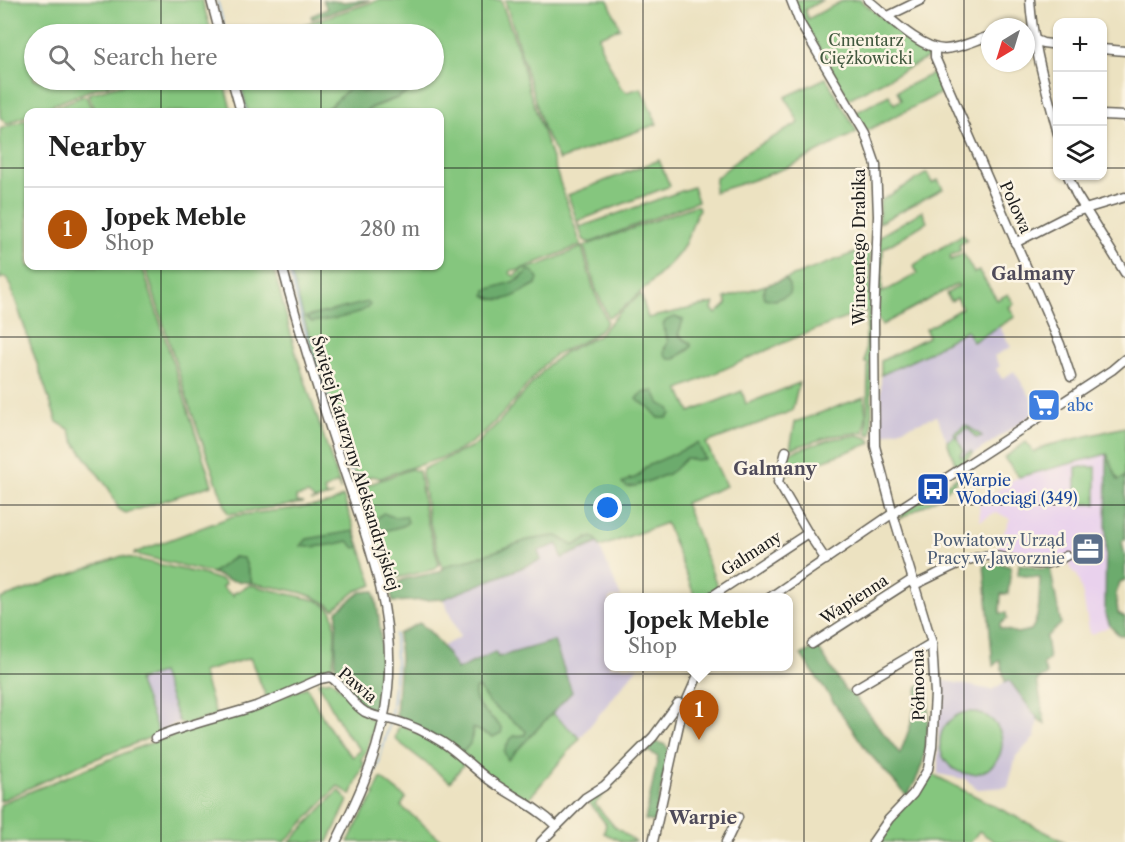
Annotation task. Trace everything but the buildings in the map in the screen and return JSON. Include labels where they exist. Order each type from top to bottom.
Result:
[{"type":"street","points":[[211,0],[217,24]]},
{"type":"street","name":"Wincentego Drabika","points":[[790,0],[800,23],[865,133],[876,165],[878,216],[874,322],[875,437],[893,514]]},
{"type":"street","points":[[868,0],[933,48],[954,48],[981,39]]},
{"type":"street","points":[[888,16],[921,0]]},
{"type":"street","points":[[1030,0],[1030,18]]},
{"type":"street","points":[[1035,40],[1053,44]]},
{"type":"street","name":"Polowa","points":[[933,48],[1060,344],[1071,377]]},
{"type":"street","points":[[1107,49],[1125,51]]},
{"type":"street","points":[[1035,53],[1053,106]]},
{"type":"street","points":[[235,90],[240,108]]},
{"type":"street","points":[[1107,115],[1125,116]]},
{"type":"street","points":[[1070,180],[1125,273]]},
{"type":"street","points":[[1015,243],[1085,208],[1125,197]]},
{"type":"street","name":"Świętej Katarzyny Aleksandryjskiej","points":[[283,270],[304,347],[380,586],[387,621],[388,687],[384,718],[370,769],[336,842]]},
{"type":"street","points":[[775,593],[1112,370],[1125,359]]},
{"type":"street","points":[[1112,370],[1125,371]]},
{"type":"street","name":"Galmany","points":[[786,451],[778,482],[826,560]]},
{"type":"street","name":"Północna","points":[[873,842],[889,819],[913,794],[928,769],[932,747],[935,694],[932,643],[893,514]]},
{"type":"street","name":"Galmany","points":[[716,593],[808,533]]},
{"type":"street","name":"Wapienna","points":[[812,644],[914,582],[981,556],[997,556],[1023,563],[1042,564],[1059,561],[1066,556]]},
{"type":"street","points":[[856,688],[932,643]]},
{"type":"street","points":[[653,842],[684,704],[700,671]]},
{"type":"street","name":"Pawia","points":[[154,738],[178,728],[259,705],[326,677],[334,680],[354,704],[372,716],[404,724],[442,742],[488,779],[537,809],[556,826]]},
{"type":"street","points":[[541,842],[585,798],[604,786],[652,737],[678,703],[684,704]]},
{"type":"street","points":[[726,842],[738,817]]},
{"type":"shaded area","points":[[999,326],[1011,347],[994,356],[1000,366],[996,369],[1002,379],[1014,371],[1039,410],[956,466],[937,416],[881,436],[881,375],[924,355],[967,330],[973,341]]},
{"type":"shaded area","points":[[1107,454],[1105,612],[1110,626],[1090,635],[1077,574],[1071,570],[1068,562],[1050,567],[1049,561],[1022,560],[997,548],[1010,519],[996,512],[980,521],[979,503],[1014,479]]},
{"type":"shaded area","points":[[598,543],[619,593],[604,593],[604,671],[635,671],[580,738],[552,713],[572,691],[498,657],[494,652],[457,670],[443,646],[460,637],[443,599],[541,560],[538,551],[558,544],[563,558]]},
{"type":"shaded area","points":[[161,672],[179,722],[158,732],[138,680]]},
{"type":"shaded area","points":[[1009,679],[1038,719],[1035,737],[1016,756],[1008,787],[978,789],[965,779],[938,774],[938,685],[941,680],[992,690]]},
{"type":"green space","points":[[0,0],[202,0],[209,24],[24,24],[24,90],[90,90],[45,108],[24,108],[24,117],[7,124],[0,117]]},
{"type":"green space","points":[[323,0],[342,2],[370,0],[312,19],[311,16],[327,9]]},
{"type":"green space","points":[[379,0],[501,0],[581,245],[510,272],[514,276],[523,269],[540,265],[582,247],[594,291],[607,321],[597,333],[560,352],[547,362],[488,429],[462,449],[379,479],[381,478],[371,476],[358,483],[315,357],[290,270],[444,270],[444,108],[372,108],[414,90],[444,90],[444,24],[306,24]],"holes":[[[524,274],[536,284],[516,295],[486,290],[512,282]]]},
{"type":"green space","points":[[505,0],[608,0],[620,28],[599,36],[601,47],[621,88],[627,92],[641,88],[657,124],[559,160],[544,130]]},
{"type":"green space","name":"Cmentarz Ciężkowicki","points":[[794,0],[822,0],[805,10],[808,19],[844,0],[860,0],[930,57],[848,99]]},
{"type":"green space","points":[[936,72],[945,91],[866,131],[855,113],[889,95],[894,104],[901,100],[897,91]]},
{"type":"green space","points":[[826,78],[857,132],[791,166],[714,192],[715,179],[745,153],[799,123],[785,97]]},
{"type":"green space","points":[[102,90],[226,90],[231,108],[93,108],[88,94]]},
{"type":"green space","points":[[242,90],[373,90],[346,97],[326,108],[247,108]]},
{"type":"green space","points":[[347,90],[362,92],[412,90],[371,108],[329,108]]},
{"type":"green space","points":[[86,96],[91,108],[53,108]]},
{"type":"green space","points":[[24,120],[24,270],[143,270],[212,485],[126,513],[119,510],[109,489],[75,443],[69,429],[57,422],[8,279],[4,277],[0,279],[0,129]]},
{"type":"green space","points":[[659,160],[670,186],[578,221],[580,227],[693,187],[698,201],[592,242],[583,239],[568,195]]},
{"type":"green space","points":[[927,173],[932,183],[938,180],[943,189],[879,223],[880,201]]},
{"type":"green space","points":[[698,206],[699,209],[680,252],[633,299],[608,317],[596,290],[584,246]]},
{"type":"green space","points":[[922,211],[927,222],[883,249],[882,293],[917,274],[914,265],[963,234],[967,240],[959,245],[961,250],[950,256],[951,260],[963,253],[974,273],[979,271],[997,300],[1008,294],[1014,304],[1009,307],[1015,317],[973,342],[966,330],[924,355],[881,375],[881,361],[928,337],[926,329],[962,308],[957,298],[951,301],[946,294],[959,286],[957,284],[882,325],[878,318],[880,236]]},
{"type":"green space","points":[[870,247],[872,433],[871,435],[867,433],[868,363],[865,363],[867,310],[799,336],[679,389],[690,412],[742,391],[746,404],[799,383],[792,411],[706,443],[726,486],[685,503],[718,588],[709,593],[693,593],[666,523],[600,547],[596,539],[587,538],[573,546],[553,536],[528,540],[442,568],[428,516],[423,469],[475,445],[498,423],[548,365],[565,352],[598,336],[641,294],[648,318],[714,303],[712,309],[716,314],[727,304],[725,298],[766,285],[775,300],[784,296],[789,285],[785,279]],"holes":[[[683,320],[678,334],[687,341],[689,350],[674,359],[664,348],[668,341],[663,329]],[[697,443],[705,458],[686,458],[668,474],[636,478],[643,471]]]},
{"type":"green space","points":[[146,270],[274,270],[297,357],[341,488],[337,483],[324,490],[327,497],[315,500],[308,494],[296,497],[297,502],[304,503],[228,514],[189,405]]},
{"type":"green space","points":[[529,270],[534,272],[538,278],[536,284],[524,291],[499,300],[485,295],[486,290],[519,280]]},
{"type":"green space","points":[[785,279],[789,285],[790,294],[775,300],[764,298],[766,285]]},
{"type":"green space","points":[[368,302],[370,305],[365,309],[343,317],[311,322],[306,317]]},
{"type":"green space","points":[[675,317],[683,320],[678,335],[691,344],[691,347],[674,359],[669,359],[664,353],[668,341],[663,326],[665,321]]},
{"type":"green space","points":[[654,391],[660,404],[669,408],[671,414],[667,418],[659,418],[637,399],[642,393]]},
{"type":"green space","points":[[864,397],[866,415],[864,432],[832,436],[790,449],[795,422]]},
{"type":"green space","points":[[966,425],[982,436],[976,438],[968,428],[956,436],[954,433]]},
{"type":"green space","points":[[1125,427],[1125,477],[1118,480],[1107,454],[1019,477],[1004,458],[1026,442],[1034,452],[1045,446]]},
{"type":"green space","points":[[858,435],[868,438],[872,443],[783,475],[788,453],[832,439]]},
{"type":"green space","points":[[956,436],[964,451],[960,454],[961,457],[971,451],[973,454],[956,466],[947,441]]},
{"type":"green space","points":[[698,443],[705,459],[686,458],[668,474],[636,486],[627,487],[622,483],[639,476],[645,467]]},
{"type":"green space","points":[[1107,454],[1118,480],[1125,477],[1125,540],[1122,541],[1125,580],[1120,582],[1116,594],[1118,613],[1125,617],[1125,635],[1119,635],[1110,626],[1105,612]]},
{"type":"green space","points":[[1076,467],[1096,467],[1096,504],[1076,504]]},
{"type":"green space","points":[[411,469],[419,471],[425,513],[439,564],[435,569],[388,580],[359,488]]},
{"type":"green space","points":[[957,477],[959,478],[952,486],[938,498],[900,519],[904,512]]},
{"type":"green space","points":[[343,496],[373,585],[356,591],[334,609],[305,594],[251,583],[245,561],[234,557],[212,573],[134,554],[233,516],[321,505],[331,503]]},
{"type":"green space","points":[[383,513],[394,517],[406,516],[408,522],[403,526],[376,533],[372,523]]},
{"type":"green space","points":[[354,531],[360,547],[355,548],[348,541],[317,547],[301,546],[307,539]]},
{"type":"green space","points":[[557,536],[573,546],[592,537],[598,543],[562,558],[558,544],[538,551],[541,560],[443,599],[393,602],[389,587],[405,579],[439,572],[448,565],[528,540]]},
{"type":"green space","points":[[122,556],[224,581],[225,584],[222,587],[233,596],[234,593],[250,585],[319,601],[331,610],[333,615],[334,650],[330,672],[267,699],[250,658],[202,672],[216,715],[186,725],[179,722],[161,673],[138,680],[159,734],[80,765],[0,801],[0,599]]},
{"type":"green space","points":[[234,557],[243,558],[245,561],[251,583],[229,580],[212,573]]},
{"type":"green space","points":[[996,562],[1011,567],[1008,594],[1001,594],[1000,613],[1006,613],[1007,619],[1000,624],[1000,628],[1017,633],[1031,630],[1034,624],[1039,605],[1040,578],[1018,575],[1019,564],[1042,569],[1050,567],[1061,624],[1046,637],[1049,659],[1043,664],[1047,675],[1037,680],[1045,724],[1038,719],[1009,680],[1005,682],[1000,660],[993,666],[984,565]]},
{"type":"green space","points":[[374,591],[381,651],[375,711],[362,706],[350,697],[337,679],[335,672],[337,611],[361,592]]},
{"type":"green space","points":[[419,623],[436,638],[457,670],[495,652],[498,657],[554,641],[572,692],[508,760],[504,752],[510,740],[514,736],[525,735],[526,731],[489,703],[478,687],[475,689],[477,702],[502,729],[501,733],[493,737],[473,728],[470,744],[463,752],[458,750],[396,716],[400,657],[398,634]]},
{"type":"green space","points":[[817,646],[845,690],[854,695],[900,754],[912,721],[918,686],[927,683],[928,720],[924,758],[915,783],[907,796],[868,752],[801,655]]},
{"type":"green space","points":[[332,680],[369,718],[375,720],[367,750],[361,760],[364,763],[351,795],[338,786],[285,842],[0,842],[0,805],[7,801],[142,746],[307,687],[327,724],[353,757],[361,750],[346,734],[318,682]]},
{"type":"green space","points":[[477,687],[526,731],[525,735],[514,738],[506,746],[508,759],[552,713],[580,738],[526,802],[487,775],[458,750],[472,738],[473,728],[493,737],[501,732],[499,725],[476,701],[475,689]]},
{"type":"green space","points":[[971,712],[983,714],[993,721],[1000,731],[1002,743],[1000,755],[993,765],[983,772],[971,774],[959,772],[949,765],[942,755],[940,743],[942,731],[949,721],[959,714]]},
{"type":"green space","points":[[401,725],[440,744],[464,764],[450,782],[395,739]]},
{"type":"green space","points":[[654,742],[664,744],[669,752],[654,822],[645,820],[658,757],[650,752],[643,752]]},
{"type":"green space","points":[[930,773],[1065,842],[995,842],[979,831],[971,842],[876,842]]},
{"type":"green space","points":[[381,778],[406,798],[401,806],[444,842],[348,842],[375,795]]},
{"type":"green space","points":[[605,788],[607,790],[595,804],[614,826],[636,842],[622,842],[604,833],[606,824],[587,800]]},
{"type":"green space","points":[[339,790],[348,801],[328,842],[290,842]]},
{"type":"waterway","points":[[217,0],[223,24]]},
{"type":"waterway","points":[[240,90],[245,108]]},
{"type":"waterway","points":[[289,270],[304,327],[354,482]]},
{"type":"waterway","points":[[358,492],[386,580]]},
{"type":"waterway","points":[[391,715],[396,669],[395,634]]},
{"type":"waterway","points":[[362,801],[379,762],[389,725]]},
{"type":"waterway","points":[[342,842],[358,810]]},
{"type":"place","name":"abc","points":[[1044,405]]},
{"type":"place","name":"Warpie Wodociągi (349)","points":[[933,489]]},
{"type":"place","name":"Powiatowy Urząd Pracy w Jaworznie","points":[[1088,549]]},
{"type":"place","name":"Jopek Meble","points":[[699,740]]},
{"type":"district","name":"Galmany","points":[[1033,274]]},
{"type":"district","name":"Galmany","points":[[775,469]]},
{"type":"district","name":"Warpie","points":[[703,818]]}]
